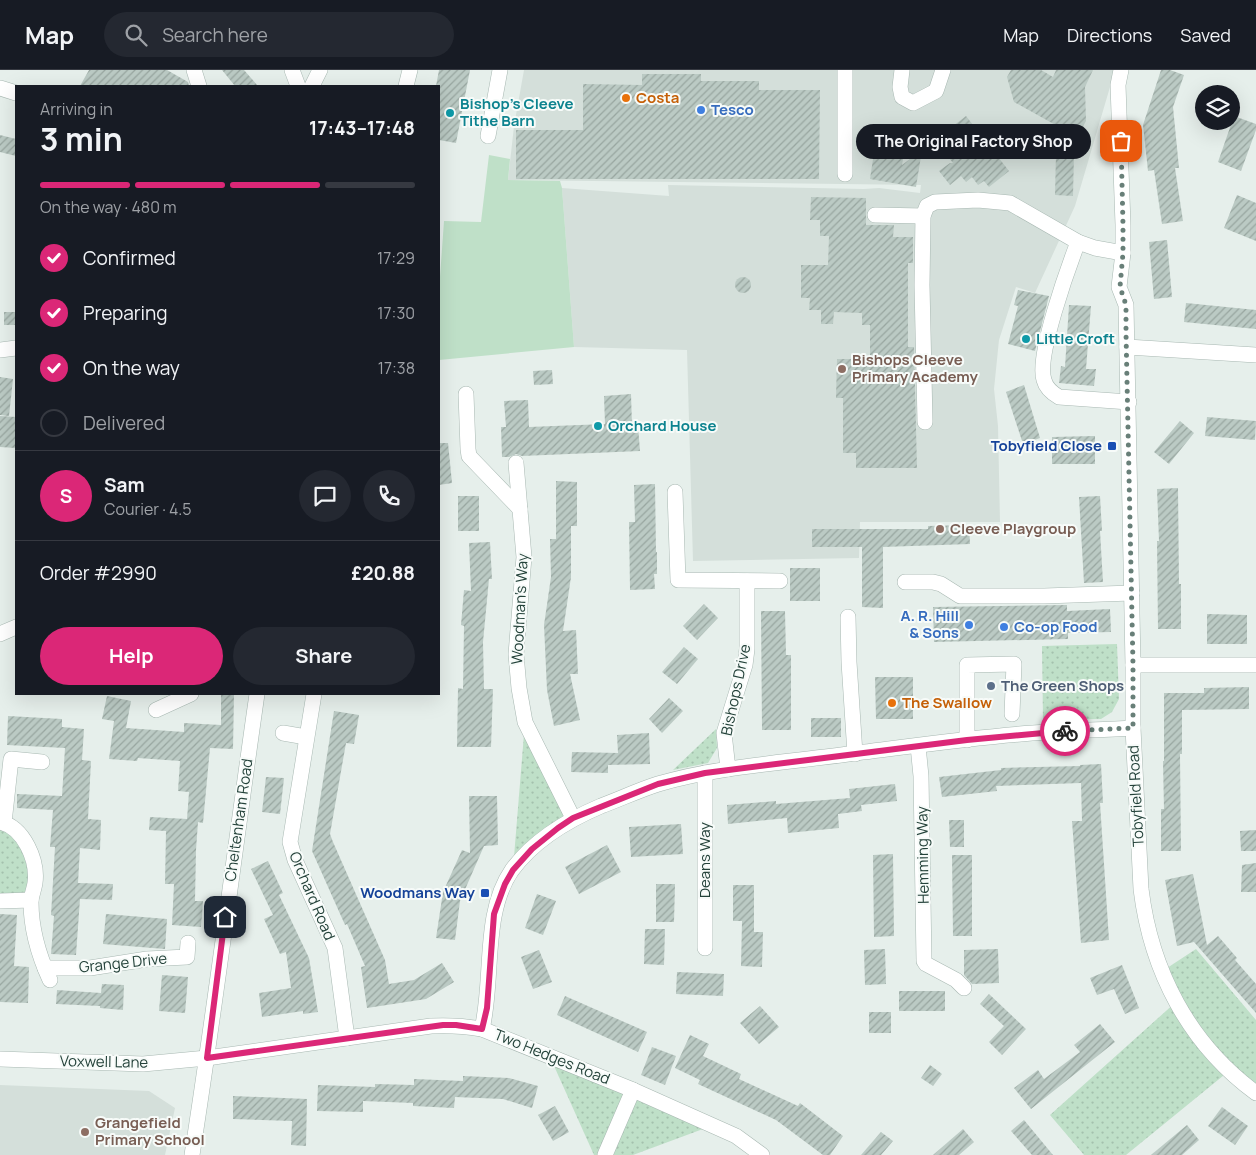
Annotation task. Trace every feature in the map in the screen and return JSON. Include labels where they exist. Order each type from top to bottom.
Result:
[{"type":"street","points":[[194,70],[199,85]]},
{"type":"street","points":[[292,70],[298,85]]},
{"type":"street","points":[[312,85],[320,70]]},
{"type":"street","points":[[406,85],[410,70]]},
{"type":"street","points":[[488,136],[500,70]]},
{"type":"street","points":[[845,70],[845,174]]},
{"type":"street","points":[[902,70],[900,87],[902,97],[913,103],[936,91],[943,70]]},
{"type":"street","name":"Tobyfield Road","points":[[1121,70],[1118,85],[1123,253],[1120,287],[1126,305],[1133,728],[1140,890],[1143,911],[1154,952],[1168,988],[1198,1036],[1229,1070],[1256,1093]]},
{"type":"street","points":[[0,88],[15,93]]},
{"type":"street","points":[[925,422],[922,285],[923,216],[927,206],[935,202],[978,200],[1010,203],[1078,242],[1095,248],[1123,253]]},
{"type":"street","points":[[875,214],[923,216]]},
{"type":"street","points":[[1078,242],[1062,286],[1049,335],[1042,370],[1044,380],[1048,388],[1059,397],[1128,402]]},
{"type":"street","points":[[1127,347],[1256,355]]},
{"type":"street","points":[[0,350],[15,348]]},
{"type":"street","points":[[466,394],[469,456],[520,509]]},
{"type":"street","name":"Woodman's Way","points":[[516,463],[524,557],[516,654],[519,688],[525,722],[573,818]]},
{"type":"street","points":[[675,492],[678,580],[780,581]]},
{"type":"street","name":"Bishops Drive","points":[[728,769],[724,732],[746,657],[748,633],[747,581]]},
{"type":"street","points":[[905,582],[933,582],[942,584],[960,596],[1132,593]]},
{"type":"street","points":[[848,617],[855,754]]},
{"type":"street","points":[[0,634],[15,627]]},
{"type":"street","points":[[967,740],[967,665],[1014,664],[1012,714]]},
{"type":"street","points":[[1133,665],[1256,665]]},
{"type":"street","points":[[156,710],[189,695]]},
{"type":"street","name":"Cheltenham Road","points":[[192,1155],[257,695]]},
{"type":"street","name":"Orchard Road","points":[[314,695],[290,842],[295,860],[335,948],[347,1038]]},
{"type":"street","points":[[482,1029],[487,1008],[494,914],[505,884],[513,870],[532,849],[573,818],[658,784],[728,769],[1046,732],[1133,728]]},
{"type":"street","points":[[283,733],[306,737]]},
{"type":"street","name":"Hemming Way","points":[[918,746],[921,776],[924,951],[926,964],[956,980],[964,988]]},
{"type":"street","name":"Grange Drive","points":[[42,762],[11,759],[2,822],[22,835],[32,858],[35,882],[31,900],[35,937],[47,974],[148,959],[187,957],[188,943]]},
{"type":"street","name":"Deans Way","points":[[705,773],[705,948]]},
{"type":"street","points":[[0,901],[31,900]]},
{"type":"street","name":"Two Hedges Road","points":[[207,1058],[443,1025],[482,1029],[633,1090],[736,1136],[762,1155]]},
{"type":"street","name":"Voxwell Lane","points":[[0,1059],[143,1064],[207,1058]]},
{"type":"street","points":[[605,1155],[633,1090]]},
{"type":"shaded area","name":"Bishops Cleeve Primary Academy","points":[[524,70],[1115,70],[1075,206],[1035,293],[1016,287],[999,340],[994,389],[998,426],[1000,522],[860,522],[859,558],[693,561],[687,350],[574,347],[562,188],[669,196],[668,185],[879,188],[920,193],[921,185],[508,180],[514,126]]},
{"type":"shaded area","name":"Grangefield Primary School","points":[[0,1085],[149,1091],[175,1108],[165,1155],[0,1155]]},
{"type":"green space","points":[[489,155],[510,159],[508,180],[560,181],[574,347],[440,360],[440,277],[444,221],[481,222]]},
{"type":"green space","points":[[1117,644],[1119,699],[1112,712],[1101,719],[1043,720],[1042,646]]},
{"type":"green space","points":[[525,722],[573,818],[513,869]]},
{"type":"green space","points":[[716,729],[717,748],[708,763],[673,770]]},
{"type":"green space","points":[[0,822],[32,858],[31,900],[0,901]]},
{"type":"green space","points":[[1196,949],[1256,1020],[1256,1093],[1229,1071],[1126,1155],[1084,1155],[1050,1115],[1176,1002],[1161,972]]},
{"type":"green space","points":[[550,1057],[711,1126],[633,1155],[594,1155]]},
{"type":"building","points":[[89,70],[167,70],[188,82],[189,85],[81,85]]},
{"type":"building","points":[[222,70],[244,70],[257,85],[234,85]]},
{"type":"building","name":"Bishop's Cleeve Tithe Barn","points":[[439,70],[470,70],[456,143],[440,140],[440,85],[436,85]]},
{"type":"building","points":[[1011,70],[1041,70],[1053,77],[1056,70],[1093,70],[1085,87],[1086,121],[1077,137],[1014,102],[1007,77]]},
{"type":"building","points":[[1161,70],[1170,70],[1184,75],[1173,107],[1179,168],[1175,168],[1183,221],[1162,224],[1154,170],[1148,171],[1143,125]]},
{"type":"building","name":"Tesco","points":[[642,74],[701,74],[701,81],[759,81],[759,90],[820,90],[819,179],[516,179],[516,130],[583,130],[583,84],[642,85]]},
{"type":"building","points":[[966,116],[1009,171],[989,187],[984,181],[978,185],[972,177],[966,182],[961,176],[950,185],[939,171],[953,163],[935,140]]},
{"type":"building","points":[[1240,118],[1256,124],[1256,130],[1241,171],[1218,162],[1229,130],[1240,130]]},
{"type":"building","points":[[878,126],[908,131],[902,165],[922,150],[916,187],[870,179]]},
{"type":"building","points":[[0,135],[15,139],[15,156],[0,152]]},
{"type":"building","points":[[1056,153],[1074,154],[1073,196],[1055,195]]},
{"type":"building","points":[[1237,195],[1256,203],[1256,241],[1224,228]]},
{"type":"building","points":[[811,197],[866,198],[866,225],[894,225],[893,237],[913,237],[913,263],[908,263],[908,347],[914,347],[917,468],[856,468],[856,453],[843,453],[843,398],[836,398],[837,359],[870,359],[870,325],[862,325],[862,313],[834,312],[833,324],[821,324],[821,310],[809,310],[810,298],[801,298],[801,265],[828,265],[829,236],[820,236],[820,220],[810,220]]},
{"type":"building","points":[[1167,240],[1172,297],[1154,299],[1149,242]]},
{"type":"building","points":[[743,277],[749,279],[751,285],[749,291],[743,293],[737,291],[735,285],[737,279]]},
{"type":"building","points":[[1018,290],[1049,296],[1035,351],[1008,344],[1018,306],[1014,305]]},
{"type":"building","points":[[1186,303],[1256,310],[1256,329],[1184,322]]},
{"type":"building","points":[[1069,305],[1091,306],[1086,369],[1096,369],[1094,386],[1059,383],[1061,366],[1065,367]]},
{"type":"building","points":[[4,312],[15,312],[15,325],[4,325]]},
{"type":"building","points":[[552,370],[553,384],[534,385],[533,371]]},
{"type":"building","points":[[0,377],[13,379],[9,416],[0,415]]},
{"type":"building","points":[[1024,385],[1040,438],[1023,444],[1006,392]]},
{"type":"building","name":"Orchard House","points":[[631,394],[632,426],[638,426],[640,451],[522,456],[516,454],[502,457],[501,427],[506,427],[504,401],[528,400],[529,427],[605,424],[604,396]]},
{"type":"building","points":[[0,416],[15,417],[15,448],[0,447]]},
{"type":"building","points":[[1207,417],[1256,421],[1255,440],[1205,436]]},
{"type":"building","points":[[1180,421],[1194,433],[1169,464],[1154,452]]},
{"type":"building","points":[[1095,436],[1095,464],[1052,464],[1052,437]]},
{"type":"building","points":[[440,443],[448,443],[452,483],[440,485]]},
{"type":"building","points":[[556,481],[577,482],[577,526],[571,526],[571,577],[563,631],[576,630],[578,674],[570,674],[580,720],[554,726],[547,690],[544,625],[551,577],[550,539],[556,539]]},
{"type":"building","points":[[655,484],[657,574],[654,574],[655,589],[630,590],[629,522],[635,522],[634,485]]},
{"type":"building","points":[[1178,488],[1181,629],[1158,629],[1157,541],[1159,541],[1157,489]]},
{"type":"building","points":[[458,496],[479,496],[479,531],[458,531]]},
{"type":"building","points":[[1100,496],[1103,582],[1084,583],[1079,497]]},
{"type":"building","points":[[969,525],[970,544],[883,547],[883,608],[862,607],[862,547],[812,547],[812,529],[928,529],[928,526]]},
{"type":"building","points":[[490,542],[492,579],[489,579],[483,642],[484,689],[493,689],[491,747],[457,747],[458,688],[463,689],[464,626],[461,625],[464,590],[471,591],[469,543]]},
{"type":"building","points":[[790,568],[820,568],[820,601],[790,601]]},
{"type":"building","points":[[704,604],[718,618],[697,640],[683,626]]},
{"type":"building","points":[[1067,605],[1067,611],[1110,609],[1111,632],[1068,633],[1068,639],[934,642],[933,607]]},
{"type":"building","points":[[761,611],[785,611],[786,655],[791,655],[791,730],[762,730]]},
{"type":"building","points":[[1207,614],[1247,615],[1247,644],[1207,644]]},
{"type":"building","points":[[684,647],[698,659],[677,684],[662,672]]},
{"type":"building","points":[[875,677],[913,677],[913,719],[876,719]]},
{"type":"building","points":[[1249,687],[1249,709],[1182,710],[1182,754],[1180,754],[1181,851],[1161,851],[1161,809],[1164,809],[1164,693],[1204,693],[1204,688]]},
{"type":"building","points":[[221,695],[234,695],[233,749],[210,748],[203,823],[198,822],[195,901],[203,901],[201,927],[172,925],[174,884],[165,884],[166,831],[149,830],[150,817],[187,819],[189,792],[178,791],[180,761],[138,758],[137,761],[109,759],[114,721],[102,719],[107,696],[131,701],[126,728],[184,732],[184,723],[221,725]]},
{"type":"building","points":[[669,698],[683,711],[662,733],[649,719]]},
{"type":"building","points":[[334,711],[359,715],[354,744],[346,743],[330,834],[385,960],[389,984],[414,980],[442,963],[454,982],[426,999],[367,1008],[361,967],[365,966],[312,851]]},
{"type":"building","points":[[8,716],[62,719],[62,727],[84,729],[82,760],[91,761],[88,819],[101,820],[100,850],[80,848],[78,883],[113,884],[112,900],[80,899],[76,955],[51,954],[54,916],[51,915],[55,847],[50,847],[53,810],[17,808],[17,794],[62,796],[65,748],[7,745]]},
{"type":"building","points":[[811,718],[841,718],[841,737],[811,737]]},
{"type":"building","points":[[649,733],[650,764],[608,765],[608,773],[571,772],[572,752],[618,753],[617,735]]},
{"type":"building","points":[[1101,764],[1103,803],[1100,803],[1109,940],[1081,943],[1072,821],[1082,821],[1081,783],[996,786],[997,791],[942,797],[939,777],[1001,770],[1001,768]]},
{"type":"building","points":[[266,777],[284,778],[280,814],[262,812]]},
{"type":"building","points":[[895,784],[897,801],[861,805],[862,811],[838,814],[839,828],[788,833],[787,818],[728,824],[727,805],[776,801],[776,804],[850,798],[849,789]]},
{"type":"building","points":[[469,796],[497,796],[498,845],[484,846],[460,901],[455,940],[436,938],[443,892],[462,850],[470,853]]},
{"type":"building","points":[[949,820],[964,820],[964,847],[950,847]]},
{"type":"building","points":[[681,824],[683,854],[631,857],[629,827]]},
{"type":"building","points":[[1256,830],[1256,851],[1241,851],[1240,831]]},
{"type":"building","points":[[607,845],[621,872],[579,894],[565,867]]},
{"type":"building","points":[[893,854],[894,936],[874,937],[873,855]]},
{"type":"building","points":[[952,855],[972,855],[972,936],[953,936]]},
{"type":"building","points":[[268,861],[283,893],[279,895],[309,958],[318,1012],[303,1014],[303,1011],[262,1017],[259,993],[291,988],[286,952],[280,954],[264,919],[273,915],[251,869]]},
{"type":"building","points":[[1256,863],[1256,892],[1241,892],[1242,865]]},
{"type":"building","points":[[1193,874],[1207,945],[1218,936],[1237,958],[1235,960],[1256,984],[1256,1013],[1194,942],[1177,946],[1165,880]]},
{"type":"building","points":[[656,884],[675,884],[674,922],[656,922]]},
{"type":"building","points":[[733,885],[754,885],[754,932],[763,932],[762,967],[741,966],[742,921],[733,921]]},
{"type":"building","points":[[537,894],[556,901],[543,935],[525,928]]},
{"type":"building","points":[[0,914],[17,915],[14,966],[29,967],[28,1003],[0,1002]]},
{"type":"building","points":[[106,914],[167,919],[165,949],[103,944]]},
{"type":"building","points":[[645,929],[665,929],[664,965],[644,964]]},
{"type":"building","points":[[885,949],[886,984],[865,985],[864,950]]},
{"type":"building","points":[[998,949],[999,983],[972,984],[964,975],[964,950]]},
{"type":"building","points":[[539,950],[552,982],[533,989],[521,957]]},
{"type":"building","points":[[1122,965],[1139,1008],[1125,1014],[1114,989],[1097,995],[1090,978]]},
{"type":"building","points":[[677,972],[724,974],[723,996],[676,994]]},
{"type":"building","points":[[162,975],[188,977],[185,1013],[159,1011]]},
{"type":"building","points":[[102,984],[124,985],[123,1010],[100,1008],[100,1006],[56,1004],[57,990],[101,993]]},
{"type":"building","points":[[899,991],[945,991],[945,1011],[899,1011]]},
{"type":"building","points":[[989,994],[1026,1029],[1002,1055],[989,1042],[1004,1026],[980,1004]]},
{"type":"building","points":[[565,996],[647,1032],[638,1052],[557,1015]]},
{"type":"building","points":[[760,1006],[779,1027],[759,1044],[740,1023]]},
{"type":"building","points":[[869,1012],[891,1012],[891,1033],[869,1033]]},
{"type":"building","points":[[1100,1024],[1115,1042],[1031,1109],[1014,1088],[1038,1070],[1044,1079],[1080,1052],[1074,1045]]},
{"type":"building","points":[[690,1035],[709,1044],[703,1056],[741,1074],[739,1079],[798,1106],[800,1103],[843,1136],[830,1155],[823,1155],[776,1120],[698,1084],[700,1080],[675,1068]]},
{"type":"building","points":[[652,1047],[676,1056],[665,1085],[641,1075]]},
{"type":"building","points":[[930,1065],[942,1074],[933,1086],[921,1078]]},
{"type":"building","points":[[463,1076],[509,1078],[538,1086],[532,1108],[503,1099],[455,1097],[454,1108],[413,1106],[413,1103],[363,1101],[363,1112],[317,1111],[318,1085],[375,1087],[375,1084],[414,1085],[414,1079],[463,1081]]},
{"type":"building","points":[[233,1096],[307,1099],[306,1146],[291,1145],[292,1121],[233,1119]]},
{"type":"building","points":[[555,1106],[569,1132],[553,1141],[538,1115]]},
{"type":"building","points":[[1222,1107],[1248,1126],[1235,1145],[1208,1126]]},
{"type":"building","points":[[1024,1120],[1053,1155],[1032,1155],[1011,1131]]},
{"type":"building","points":[[1187,1125],[1199,1140],[1182,1155],[1151,1155]]},
{"type":"building","points":[[963,1129],[974,1142],[959,1155],[933,1155]]},
{"type":"building","points":[[881,1132],[893,1141],[881,1155],[861,1155]]},
{"type":"way so far","points":[[1065,731],[1133,728],[1126,305],[1120,287],[1123,253],[1121,141]]},
{"type":"place","name":"Costa","points":[[626,98]]},
{"type":"place","name":"Tesco","points":[[701,110]]},
{"type":"place","name":"Bishop's Cleeve Tithe Barn","points":[[450,113]]},
{"type":"place","name":"The Original Factory Shop","points":[[1121,141]]},
{"type":"place","name":"Little Croft","points":[[1026,339]]},
{"type":"place","name":"Bishops Cleeve Primary Academy","points":[[842,369]]},
{"type":"place","name":"Orchard House","points":[[598,426]]},
{"type":"place","name":"Tobyfield Close","points":[[1112,446]]},
{"type":"place","name":"Cleeve Playgroup","points":[[940,529]]},
{"type":"place","name":"A. R. Hill & Sons","points":[[969,625]]},
{"type":"place","name":"Co-op Food","points":[[1004,627]]},
{"type":"place","name":"The Green Shops","points":[[991,686]]},
{"type":"place","name":"The Swallow","points":[[892,703]]},
{"type":"place","name":"Woodmans Way","points":[[485,893]]},
{"type":"place","name":"Grangefield Primary School","points":[[85,1132]]},
{"type":"route","points":[[225,917],[207,1058],[443,1025],[469,1026],[482,1029],[487,1008],[492,930],[498,898],[513,870],[532,849],[573,818],[658,784],[705,773],[967,740],[1065,731]]}]
